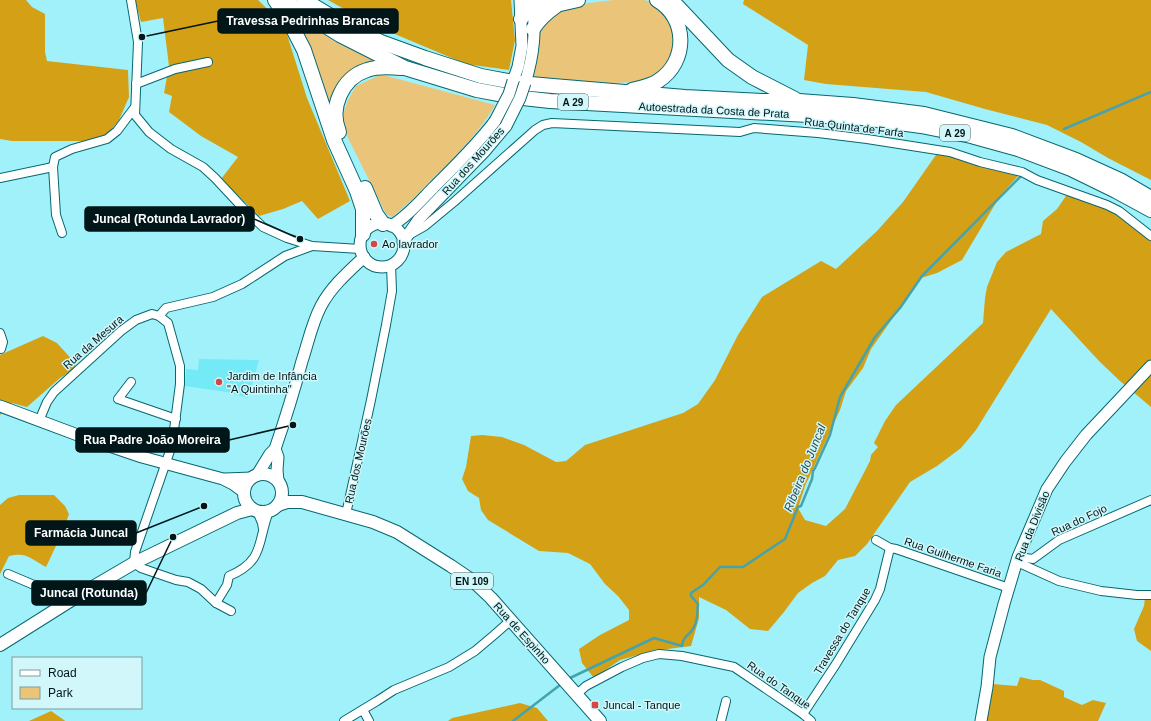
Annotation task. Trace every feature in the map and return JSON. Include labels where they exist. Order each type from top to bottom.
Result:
[{"type":"highway","points":[[275,0],[288,19],[304,50],[334,140],[358,191],[363,209],[363,234]]},
{"type":"highway","name":"Autoestrada da Costa de Prata","points":[[282,0],[340,35],[405,68],[478,90],[514,97],[550,101],[863,118],[921,126],[971,136],[1024,152],[1071,169],[1116,190],[1151,210]]},
{"type":"highway","name":"Autoestrada da Costa de Prata","points":[[304,0],[344,24],[381,42],[481,76],[519,83],[692,98],[799,101],[853,105],[924,114],[1012,136],[1076,160],[1120,180],[1151,198]]},
{"type":"highway","points":[[521,19],[529,1],[539,7],[578,0]]},
{"type":"highway","points":[[627,92],[658,81],[671,70],[678,55],[681,40],[679,26],[673,15],[664,4],[657,0]]},
{"type":"highway","points":[[671,0],[728,60],[752,78],[799,101]]},
{"type":"highway","points":[[533,29],[536,23],[546,12],[560,4]]},
{"type":"highway","points":[[387,225],[376,214],[338,130],[335,112],[337,102],[346,84],[361,72],[377,67],[405,68]]},
{"type":"main road","name":"EN 109","points":[[255,476],[263,474],[269,475],[274,477],[280,484]]},
{"type":"main road","points":[[237,513],[242,507],[245,487],[255,476]]},
{"type":"main road","name":"Rua de Espinho","points":[[280,484],[288,493],[302,502]]},
{"type":"main road","points":[[244,496],[248,505],[264,509],[281,500],[282,493],[280,484]]},
{"type":"main road","name":"Rua de Espinho","points":[[264,509],[287,502],[302,502],[374,522],[397,532],[424,548],[473,581],[491,598],[577,694],[595,720]]},
{"type":"main road","name":"EN 109","points":[[0,645],[81,594],[134,563],[237,513],[264,509]]},
{"type":"street","points":[[131,0],[138,42],[135,107],[136,116],[149,132],[171,149],[203,167],[263,228],[312,246],[362,253]]},
{"type":"street","name":"Rua dos Mourões","points":[[405,239],[419,219],[484,152],[506,126],[520,98],[530,68],[534,47],[534,17],[529,1]]},
{"type":"street","name":"Rua dos Mourões","points":[[387,225],[398,222],[412,210],[475,145],[495,121],[509,94],[518,67],[522,46],[521,19]]},
{"type":"street","points":[[136,84],[175,69],[208,62]]},
{"type":"street","points":[[62,233],[56,215],[53,167],[54,157],[72,149],[107,139],[117,131],[135,107]]},
{"type":"street","name":"Rua Quinta de Farfa","points":[[405,239],[454,202],[535,130],[552,123],[740,132],[754,128],[860,138],[950,152],[980,162],[1022,172],[1037,180],[1107,205],[1151,236]]},
{"type":"street","points":[[0,178],[53,167]]},
{"type":"street","points":[[374,225],[387,225],[405,239],[403,250],[400,258],[391,265],[383,267],[376,266],[369,263],[362,253],[361,239],[366,230],[374,225]]},
{"type":"street","points":[[285,256],[288,247],[287,238]]},
{"type":"street","name":"Rua da Mesura","points":[[39,420],[47,402],[54,392],[121,331],[136,320],[152,314],[159,316],[166,308],[213,297],[242,284],[285,256],[312,246]]},
{"type":"street","points":[[223,479],[255,476],[275,449],[315,318],[331,291],[362,253]]},
{"type":"street","name":"Rua dos Mourões","points":[[346,514],[386,325],[392,291],[391,265]]},
{"type":"street","points":[[159,316],[168,323],[180,366],[180,384],[172,446],[135,552],[134,563],[141,568],[176,580],[188,582],[201,588],[216,603],[231,611]]},
{"type":"street","points":[[0,333],[3,342],[0,349]]},
{"type":"street","name":"Rua da Divisão","points":[[981,721],[987,687],[990,657],[1009,588],[1018,560],[1047,489],[1065,462],[1086,435],[1151,366]]},
{"type":"street","points":[[131,382],[118,399],[176,419]]},
{"type":"street","points":[[0,406],[142,457],[223,479],[233,484],[244,496]]},
{"type":"street","points":[[275,449],[278,457],[276,470],[280,484]]},
{"type":"street","name":"Rua do Fojo","points":[[1018,560],[1033,559],[1059,540],[1151,500]]},
{"type":"street","points":[[216,603],[228,585],[229,576],[238,572],[249,564],[257,554],[263,531],[262,523],[264,509]]},
{"type":"street","points":[[876,540],[890,548]]},
{"type":"street","name":"Rua Guilherme Faria","points":[[890,548],[1009,588]]},
{"type":"street","name":"Travessa do Tanque","points":[[803,714],[836,664],[875,600],[880,589],[890,548]]},
{"type":"street","points":[[1018,560],[1059,581],[1101,591],[1151,595]]},
{"type":"street","points":[[8,574],[34,585],[81,594]]},
{"type":"street","points":[[344,721],[394,690],[449,667],[475,651],[511,620]]},
{"type":"street","name":"Rua do Tanque","points":[[577,694],[586,686],[643,658],[659,654],[682,656],[734,667],[811,721]]},
{"type":"street","points":[[721,721],[726,701]]},
{"type":"street","points":[[363,710],[369,721]]},
{"type":"shaded area","points":[[0,0],[26,0],[32,7],[45,14],[45,52],[47,61],[128,70],[129,97],[119,120],[104,139],[85,141],[12,141],[0,139]]},
{"type":"shaded area","points":[[135,0],[258,0],[284,25],[307,98],[350,201],[318,219],[302,201],[283,209],[259,216],[221,179],[238,157],[201,136],[169,112],[172,96],[164,93],[169,66],[163,18],[141,22]]},
{"type":"shaded area","points":[[328,0],[511,0],[515,40],[509,70],[466,64],[371,24]]},
{"type":"shaded area","points":[[744,0],[1151,0],[1151,180],[1047,125],[926,92],[826,84],[804,80],[808,45],[743,4]]},
{"type":"shaded area","points":[[938,152],[1019,175],[1000,196],[962,260],[937,273],[921,278],[871,349],[863,368],[846,391],[840,410],[805,486],[798,508],[805,520],[826,526],[845,509],[870,461],[871,455],[878,447],[874,443],[885,421],[896,405],[983,323],[987,287],[997,262],[1006,252],[1041,234],[1043,221],[1057,209],[1068,193],[1110,209],[1151,239],[1151,407],[1099,361],[1051,309],[976,430],[961,448],[937,466],[910,482],[867,544],[855,556],[838,560],[825,576],[798,593],[768,631],[750,629],[726,610],[699,597],[699,618],[691,646],[652,651],[620,660],[594,678],[582,663],[579,649],[600,635],[629,620],[629,610],[618,596],[605,584],[590,564],[568,553],[539,551],[488,520],[481,510],[479,498],[468,491],[462,479],[466,467],[471,436],[482,435],[502,437],[524,445],[556,462],[566,461],[585,445],[683,413],[698,404],[715,380],[738,335],[762,297],[821,261],[836,269],[877,231],[903,202]]},
{"type":"shaded area","points":[[43,336],[57,343],[75,363],[76,368],[60,378],[27,407],[12,403],[0,415],[0,355]]},
{"type":"shaded area","name":"Jardim de Infância \"A Quintinha\"","points":[[199,359],[259,360],[248,398],[227,392],[185,386],[186,369],[198,370]]},
{"type":"shaded area","points":[[19,495],[54,495],[65,506],[69,514],[63,531],[46,567],[29,557],[15,555],[9,556],[0,574],[0,505],[8,498]]},
{"type":"shaded area","points":[[1151,595],[1151,651],[1137,641],[1134,629],[1144,606],[1145,598]]},
{"type":"shaded area","points":[[1020,677],[1040,680],[1064,691],[1064,697],[1082,705],[1093,700],[1106,703],[1098,721],[983,721],[992,684],[1017,686]]},
{"type":"shaded area","points":[[520,703],[537,708],[548,721],[448,721],[452,718]]},
{"type":"shaded area","points":[[51,711],[65,721],[29,721]]},
{"type":"green space","points":[[613,0],[644,0],[651,2],[665,12],[674,34],[672,59],[655,77],[641,82],[608,83],[532,77],[539,32],[546,19],[566,6]]},
{"type":"green space","points":[[295,16],[336,42],[378,63],[330,108],[292,20]]},
{"type":"green space","points":[[378,76],[387,76],[495,105],[482,125],[459,152],[392,217],[386,214],[344,130],[344,112],[348,100],[356,86]]},
{"type":"waterway","name":"Ribeira do Juncal","points":[[1064,129],[1151,92]]},
{"type":"waterway","name":"Ribeira do Juncal","points":[[570,678],[654,638],[682,646],[685,638],[692,630],[697,619],[698,604],[691,596],[691,593],[703,585],[720,567],[743,567],[785,539],[798,507],[801,506],[812,479],[813,471],[830,435],[840,397],[875,337],[900,308],[922,276],[1022,175]]},
{"type":"waterway","name":"Ribeira do Juncal","points":[[513,721],[560,685]]},
{"type":"place","name":"Travessa Pedrinhas Brancas","points":[[142,37]]},
{"type":"place","name":"Juncal (Rotunda Lavrador)","points":[[300,239]]},
{"type":"place","name":"Ao lavrador","points":[[374,244]]},
{"type":"place","name":"Jardim de Infância \"A Quintinha\"","points":[[219,382]]},
{"type":"place","name":"Rua Padre João Moreira","points":[[293,425]]},
{"type":"place","name":"Farmácia Juncal","points":[[204,506]]},
{"type":"place","name":"Juncal (Rotunda)","points":[[173,537]]},
{"type":"place","name":"Juncal - Tanque","points":[[595,705]]}]
